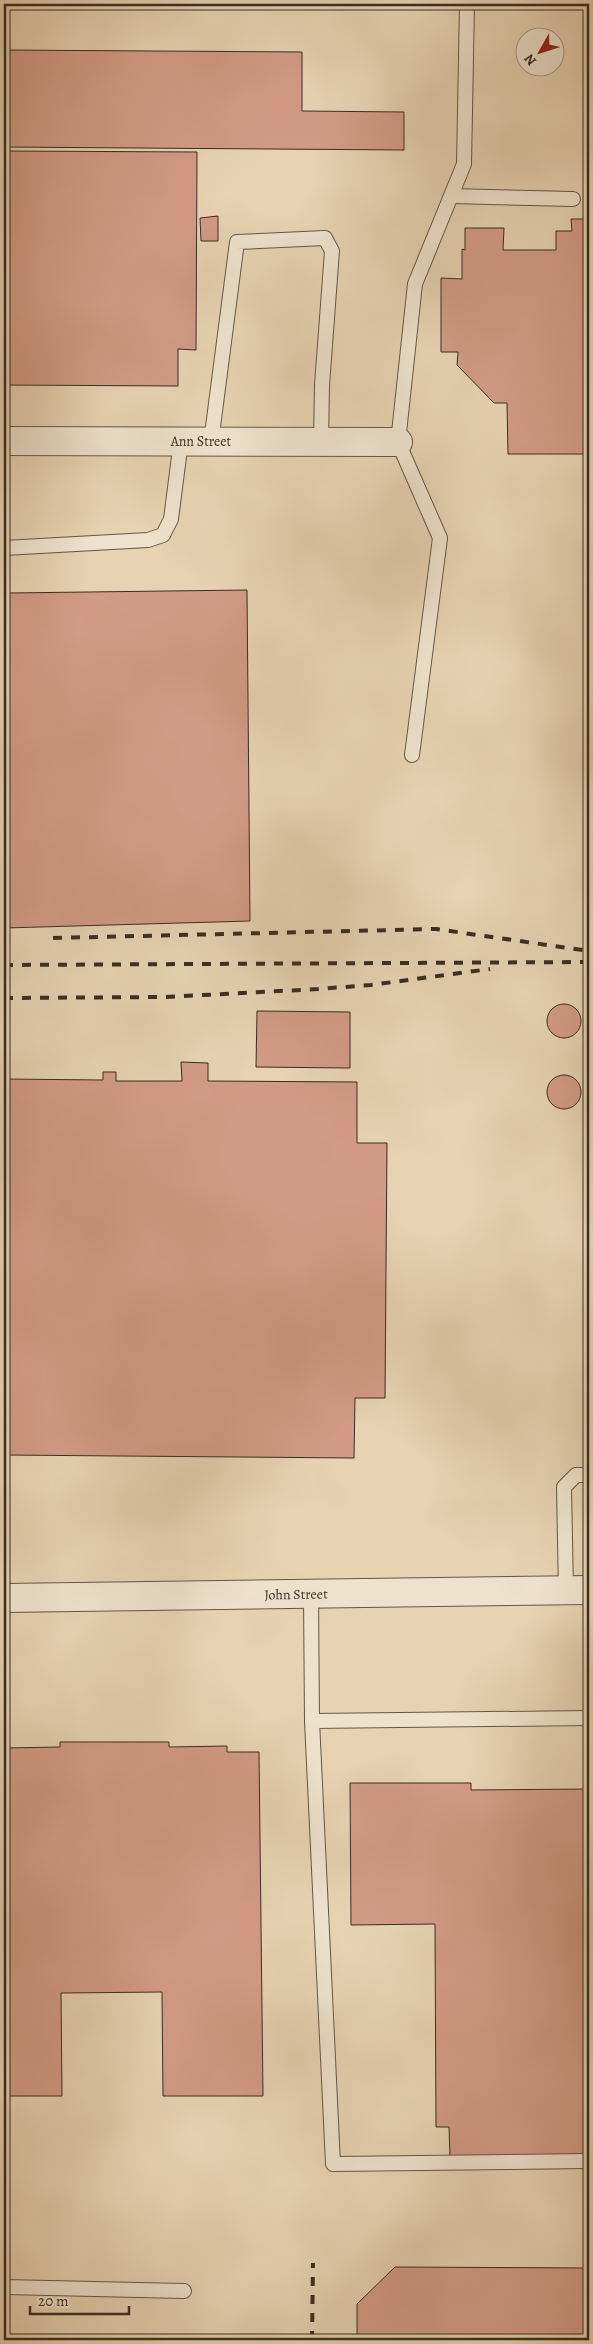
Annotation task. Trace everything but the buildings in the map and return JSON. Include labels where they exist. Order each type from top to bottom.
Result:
[{"type":"street","name":"Ann Street","points":[[4,441],[398,442]]},
{"type":"street","name":"John Street","points":[[4,1598],[577,1591]]},
{"type":"lane","points":[[412,755],[440,538],[398,442],[415,284],[464,164],[466,4]]},
{"type":"lane","points":[[451,196],[573,199]]},
{"type":"lane","points":[[210,442],[237,242],[325,238],[332,251],[322,386],[320,442]]},
{"type":"lane","points":[[4,548],[148,540],[163,535],[171,519],[181,441]]},
{"type":"lane","points":[[577,1591],[564,1487],[576,1475],[589,1475]]},
{"type":"lane","points":[[311,1594],[314,1792],[333,2164],[589,2161]]},
{"type":"lane","points":[[312,1721],[589,1718]]},
{"type":"lane","points":[[4,2287],[184,2291]]},
{"type":"railway","points":[[53,938],[436,929],[589,951]]},
{"type":"railway","points":[[4,965],[589,962]]},
{"type":"railway","points":[[4,998],[166,997],[318,989],[371,985],[490,969]]},
{"type":"railway","points":[[312,2340],[313,2263]]}]
